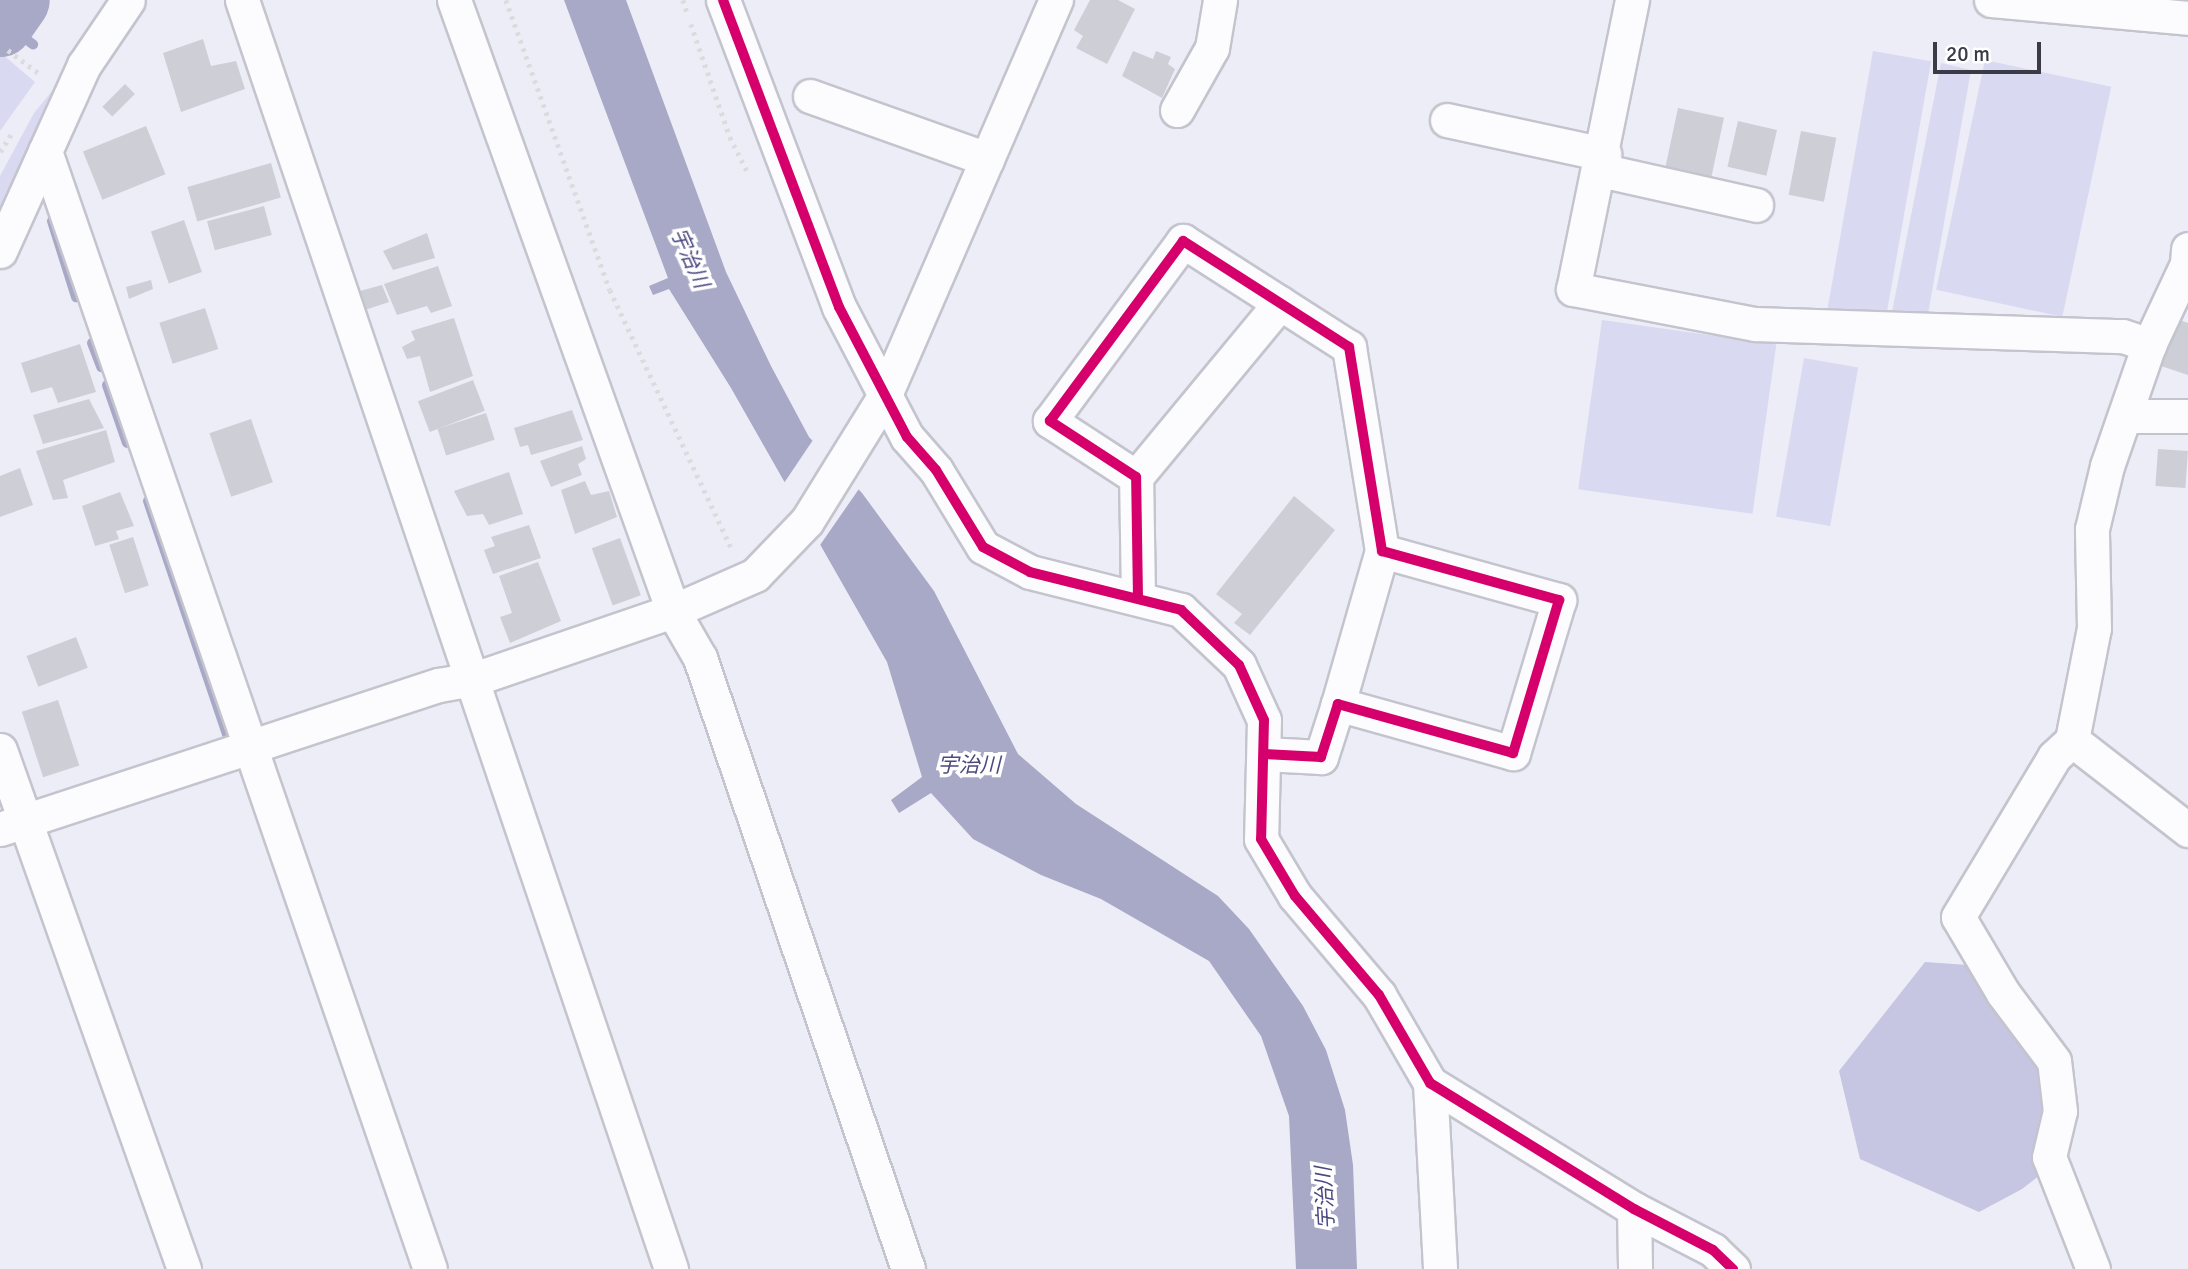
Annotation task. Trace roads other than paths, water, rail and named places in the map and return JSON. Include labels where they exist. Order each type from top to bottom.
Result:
[{"type":"street","points":[[242,0],[474,679],[671,1269]]},
{"type":"street","points":[[454,0],[673,611],[700,658],[908,1269]]},
{"type":"street","points":[[723,0],[875,410],[983,547],[1030,572],[1181,610],[1239,665],[1264,720],[1261,839],[1295,897],[1379,995],[1430,1083],[1440,1269]]},
{"type":"street","points":[[12,825],[248,751],[439,685],[474,679],[673,611],[750,579],[807,521],[875,410],[1056,0]]},
{"type":"street","points":[[1177,110],[1212,48],[1220,0]]},
{"type":"street","points":[[1632,0],[1602,162],[1573,289],[1755,324],[2123,336],[2149,345]]},
{"type":"street","points":[[1990,0],[2186,17]]},
{"type":"street","points":[[0,251],[84,65],[117,4]]},
{"type":"street","points":[[810,96],[987,159]]},
{"type":"street","points":[[1447,120],[1756,205]]},
{"type":"street","points":[[45,151],[248,751],[430,1269]]},
{"type":"street","points":[[1136,477],[1050,421],[1183,241],[1349,347],[1382,551],[1321,757],[1264,754]]},
{"type":"street","points":[[2093,1269],[2049,1157],[2060,1111],[2054,1061],[2003,993],[1958,917],[2054,757],[2072,740],[2094,628],[2092,529],[2107,466],[2127,416],[2149,345],[2188,259]]},
{"type":"street","points":[[1138,598],[1136,477],[1280,303]]},
{"type":"street","points":[[2127,416],[2188,416]]},
{"type":"street","points":[[1338,704],[1513,753],[1559,600],[1382,551]]},
{"type":"street","points":[[2072,740],[2188,830]]},
{"type":"street","points":[[0,750],[12,825],[184,1269]]},
{"type":"street","points":[[1430,1083],[1634,1209],[1713,1250],[1733,1269]]},
{"type":"street","points":[[1634,1209],[1635,1269]]},
{"type":"water","name":"宇治川","points":[[564,0],[626,0],[726,272],[771,366],[809,437],[862,493],[934,591],[1018,754],[1076,804],[1218,896],[1249,929],[1303,1006],[1326,1050],[1345,1110],[1353,1165],[1357,1269],[1296,1269],[1289,1116],[1261,1036],[1209,961],[1101,899],[1041,875],[973,839],[931,793],[899,813],[891,800],[922,777],[887,662],[731,388],[669,289],[653,295],[649,286],[668,278]]},
{"type":"waterway","points":[[0,24],[17,0]]},
{"type":"waterway","points":[[2,21],[33,44]]},
{"type":"waterway","points":[[52,221],[76,297]]},
{"type":"waterway","points":[[92,343],[101,367]]},
{"type":"waterway","points":[[107,385],[127,443]]},
{"type":"waterway","points":[[148,501],[227,734]]}]
